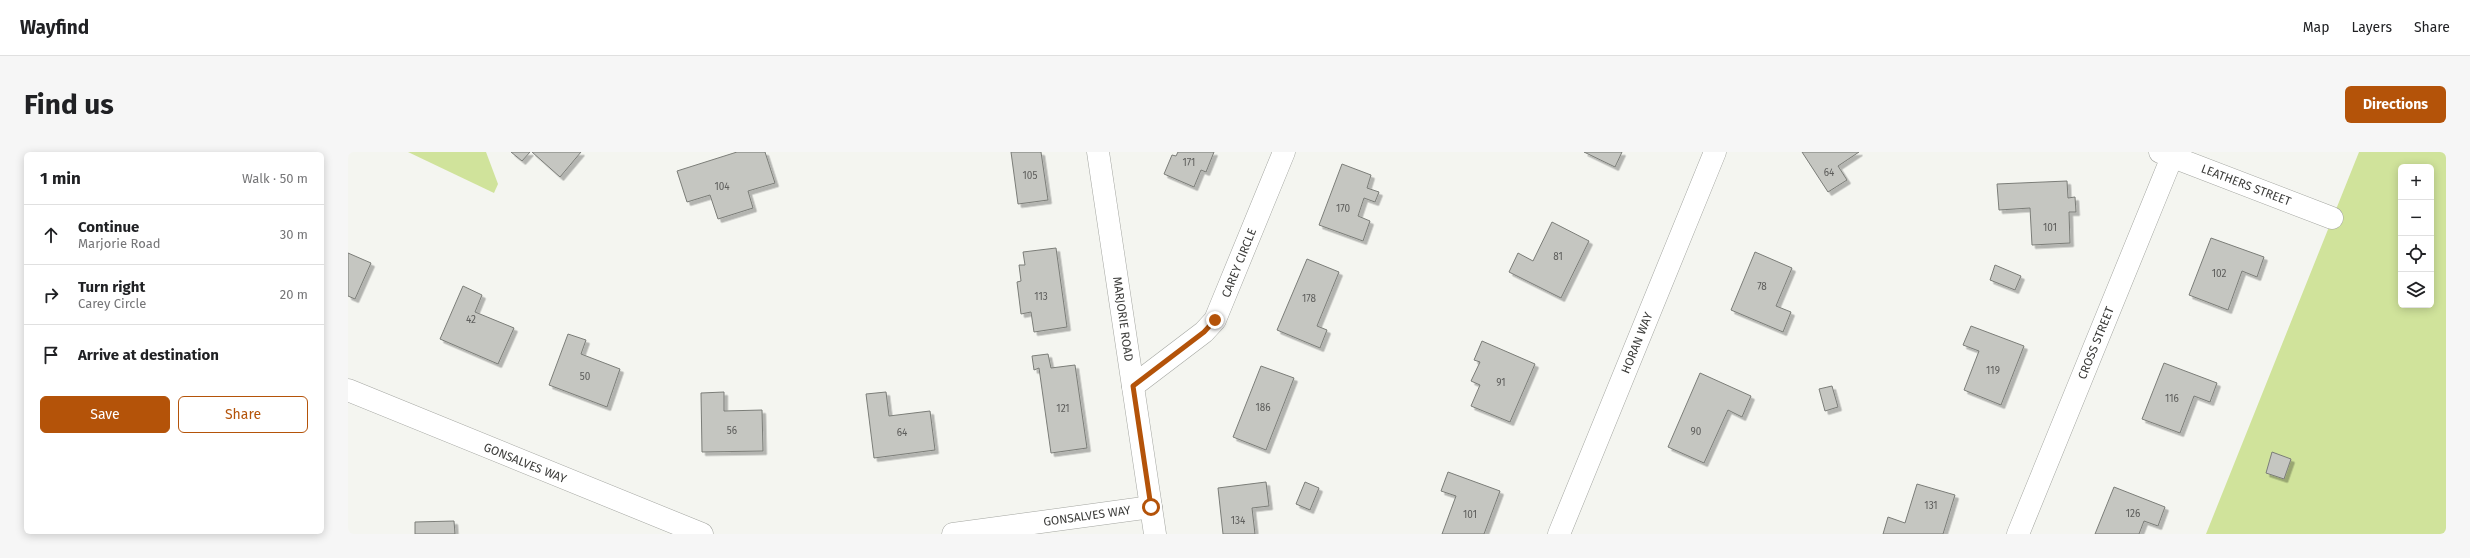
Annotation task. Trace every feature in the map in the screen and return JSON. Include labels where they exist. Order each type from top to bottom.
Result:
[{"type":"street","name":"MARJORIE ROAD","points":[[1098,152],[1155,534]]},
{"type":"street","name":"CAREY CIRCLE","points":[[1133,386],[1204,332],[1215,320],[1284,152]]},
{"type":"street","name":"HORAN WAY","points":[[1559,534],[1716,152]]},
{"type":"street","name":"LEATHERS STREET","points":[[2169,154],[2332,218]]},
{"type":"street","name":"CROSS STREET","points":[[2018,534],[2169,154]]},
{"type":"street","name":"GONSALVES WAY","points":[[348,390],[702,534]]},
{"type":"street","name":"GONSALVES WAY","points":[[953,534],[1151,507]]},
{"type":"green space","points":[[408,152],[486,152],[498,184],[494,193]]},
{"type":"green space","points":[[2359,152],[2446,152],[2446,534],[2206,534]]},
{"type":"building","points":[[511,152],[530,152],[522,161]]},
{"type":"building","points":[[532,152],[581,152],[560,177]]},
{"type":"building","points":[[737,152],[765,152],[775,183],[748,191],[753,208],[718,219],[710,195],[687,202],[677,171]]},
{"type":"building","points":[[1011,152],[1041,152],[1048,200],[1018,204]]},
{"type":"building","points":[[1178,152],[1214,152],[1206,172],[1201,170],[1194,187],[1164,174],[1172,155],[1176,156]]},
{"type":"building","points":[[1584,152],[1622,152],[1615,167]]},
{"type":"building","points":[[1802,152],[1859,152],[1838,166],[1847,180],[1828,192]]},
{"type":"building","points":[[1342,164],[1371,175],[1367,188],[1379,192],[1375,202],[1364,198],[1358,216],[1370,221],[1363,241],[1319,225]]},
{"type":"building","points":[[2067,181],[2068,198],[2075,197],[2076,212],[2069,212],[2070,243],[2032,245],[2030,208],[1999,210],[1997,184]]},
{"type":"building","points":[[1552,222],[1589,241],[1561,298],[1509,272],[1518,253],[1533,261]]},
{"type":"building","points":[[2211,238],[2264,257],[2257,277],[2242,271],[2228,310],[2189,295]]},
{"type":"building","points":[[1056,248],[1067,327],[1034,332],[1031,312],[1021,314],[1017,282],[1021,281],[1019,265],[1025,265],[1023,252]]},
{"type":"building","points":[[1755,252],[1792,268],[1776,306],[1791,312],[1783,332],[1731,310]]},
{"type":"building","points":[[348,253],[371,263],[355,299],[348,296]]},
{"type":"building","points":[[1307,259],[1339,272],[1317,326],[1327,330],[1320,348],[1277,330]]},
{"type":"building","points":[[1995,265],[2021,276],[2015,290],[1990,280]]},
{"type":"building","points":[[463,286],[482,295],[475,312],[514,328],[498,364],[440,339]]},
{"type":"building","points":[[1971,326],[2024,346],[2001,405],[1964,390],[1979,351],[1963,345]]},
{"type":"building","points":[[568,334],[586,340],[581,354],[620,369],[607,407],[549,385]]},
{"type":"building","points":[[1482,341],[1535,364],[1510,422],[1471,406],[1480,385],[1471,381],[1480,362],[1474,360]]},
{"type":"building","points":[[1048,354],[1051,368],[1075,365],[1087,448],[1051,453],[1039,368],[1034,370],[1032,356]]},
{"type":"building","points":[[2164,363],[2217,383],[2210,402],[2194,396],[2180,433],[2142,419]]},
{"type":"building","points":[[1261,366],[1294,378],[1266,450],[1233,437]]},
{"type":"building","points":[[1700,373],[1751,396],[1742,417],[1728,410],[1704,463],[1668,447]]},
{"type":"building","points":[[1832,386],[1838,407],[1825,411],[1819,389]]},
{"type":"building","points":[[724,392],[724,411],[762,410],[763,451],[702,452],[701,393]]},
{"type":"building","points":[[886,392],[889,416],[930,411],[935,450],[874,458],[866,394]]},
{"type":"building","points":[[2272,452],[2291,459],[2284,479],[2266,473]]},
{"type":"building","points":[[1448,472],[1500,491],[1484,534],[1442,534],[1456,496],[1441,491]]},
{"type":"building","points":[[1266,482],[1269,506],[1252,508],[1255,534],[1223,534],[1218,488]]},
{"type":"building","points":[[1305,482],[1319,488],[1310,510],[1296,504]]},
{"type":"building","points":[[1917,484],[1955,495],[1943,534],[1883,534],[1888,517],[1905,523]]},
{"type":"building","points":[[2114,487],[2165,507],[2158,526],[2144,521],[2139,534],[2095,534]]},
{"type":"building","points":[[454,521],[455,534],[415,534],[415,522]]},
{"type":"route","points":[[1151,507],[1133,386],[1204,332],[1215,320]]}]
